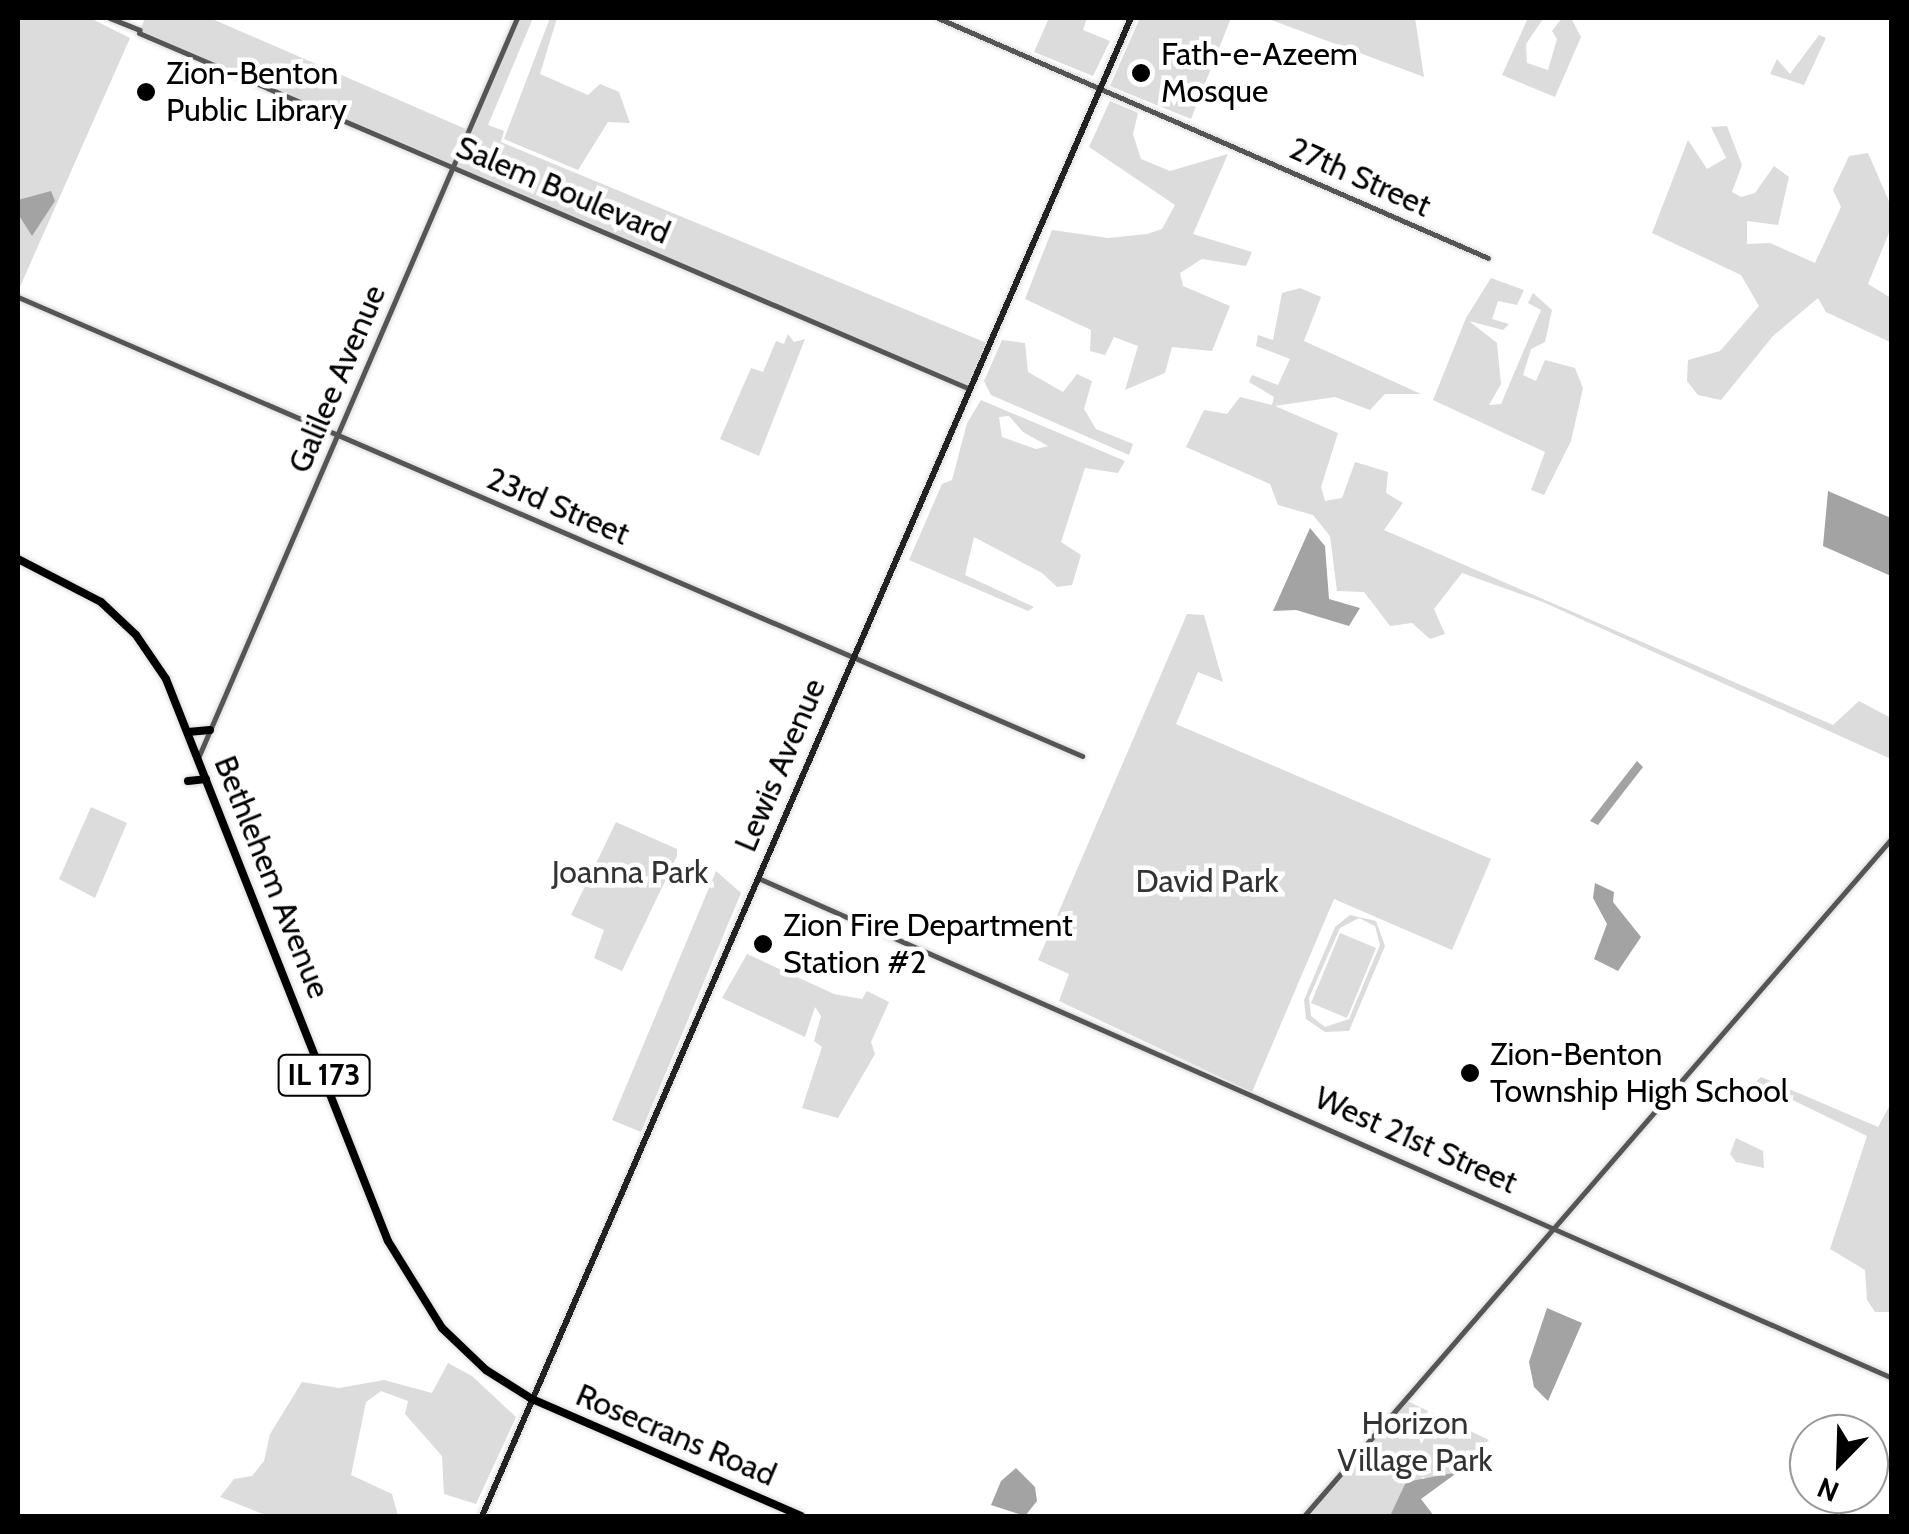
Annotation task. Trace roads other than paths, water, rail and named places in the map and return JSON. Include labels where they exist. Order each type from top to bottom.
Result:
[{"type":"main road","name":"Lewis Avenue","points":[[482,1516],[1131,18]]},
{"type":"main road","name":"Bethlehem Avenue","points":[[18,560],[77,586],[123,621],[153,657],[188,732],[401,1269],[460,1347],[532,1399]]},
{"type":"main road","points":[[188,732],[210,730]]},
{"type":"main road","points":[[188,781],[206,778]]},
{"type":"main road","name":"Rosecrans Road","points":[[532,1399],[800,1516]]},
{"type":"street","name":"Salem Boulevard","points":[[110,18],[970,389]]},
{"type":"street","name":"Galilee Avenue","points":[[198,758],[517,18]]},
{"type":"street","name":"27th Street","points":[[938,18],[1488,258]]},
{"type":"street","name":"23rd Street","points":[[18,297],[1082,756]]},
{"type":"street","points":[[1304,1516],[1892,838]]},
{"type":"street","name":"West 21st Street","points":[[758,878],[1555,1226],[1892,1378]]},
{"type":"place","name":"Fath-e-Azeem Mosque","points":[[1141,73]]},
{"type":"place","name":"Zion-Benton Public Library","points":[[146,92]]},
{"type":"place","name":"Zion Fire Department Station #2","points":[[763,944]]},
{"type":"place","name":"Zion-Benton Township High School","points":[[1470,1073]]},
{"type":"park label","name":"Joanna Park","points":[[630,872]]},
{"type":"park label","name":"David Park","points":[[1207,881]]},
{"type":"park label","name":"Horizon Village Park","points":[[1415,1442]]}]
